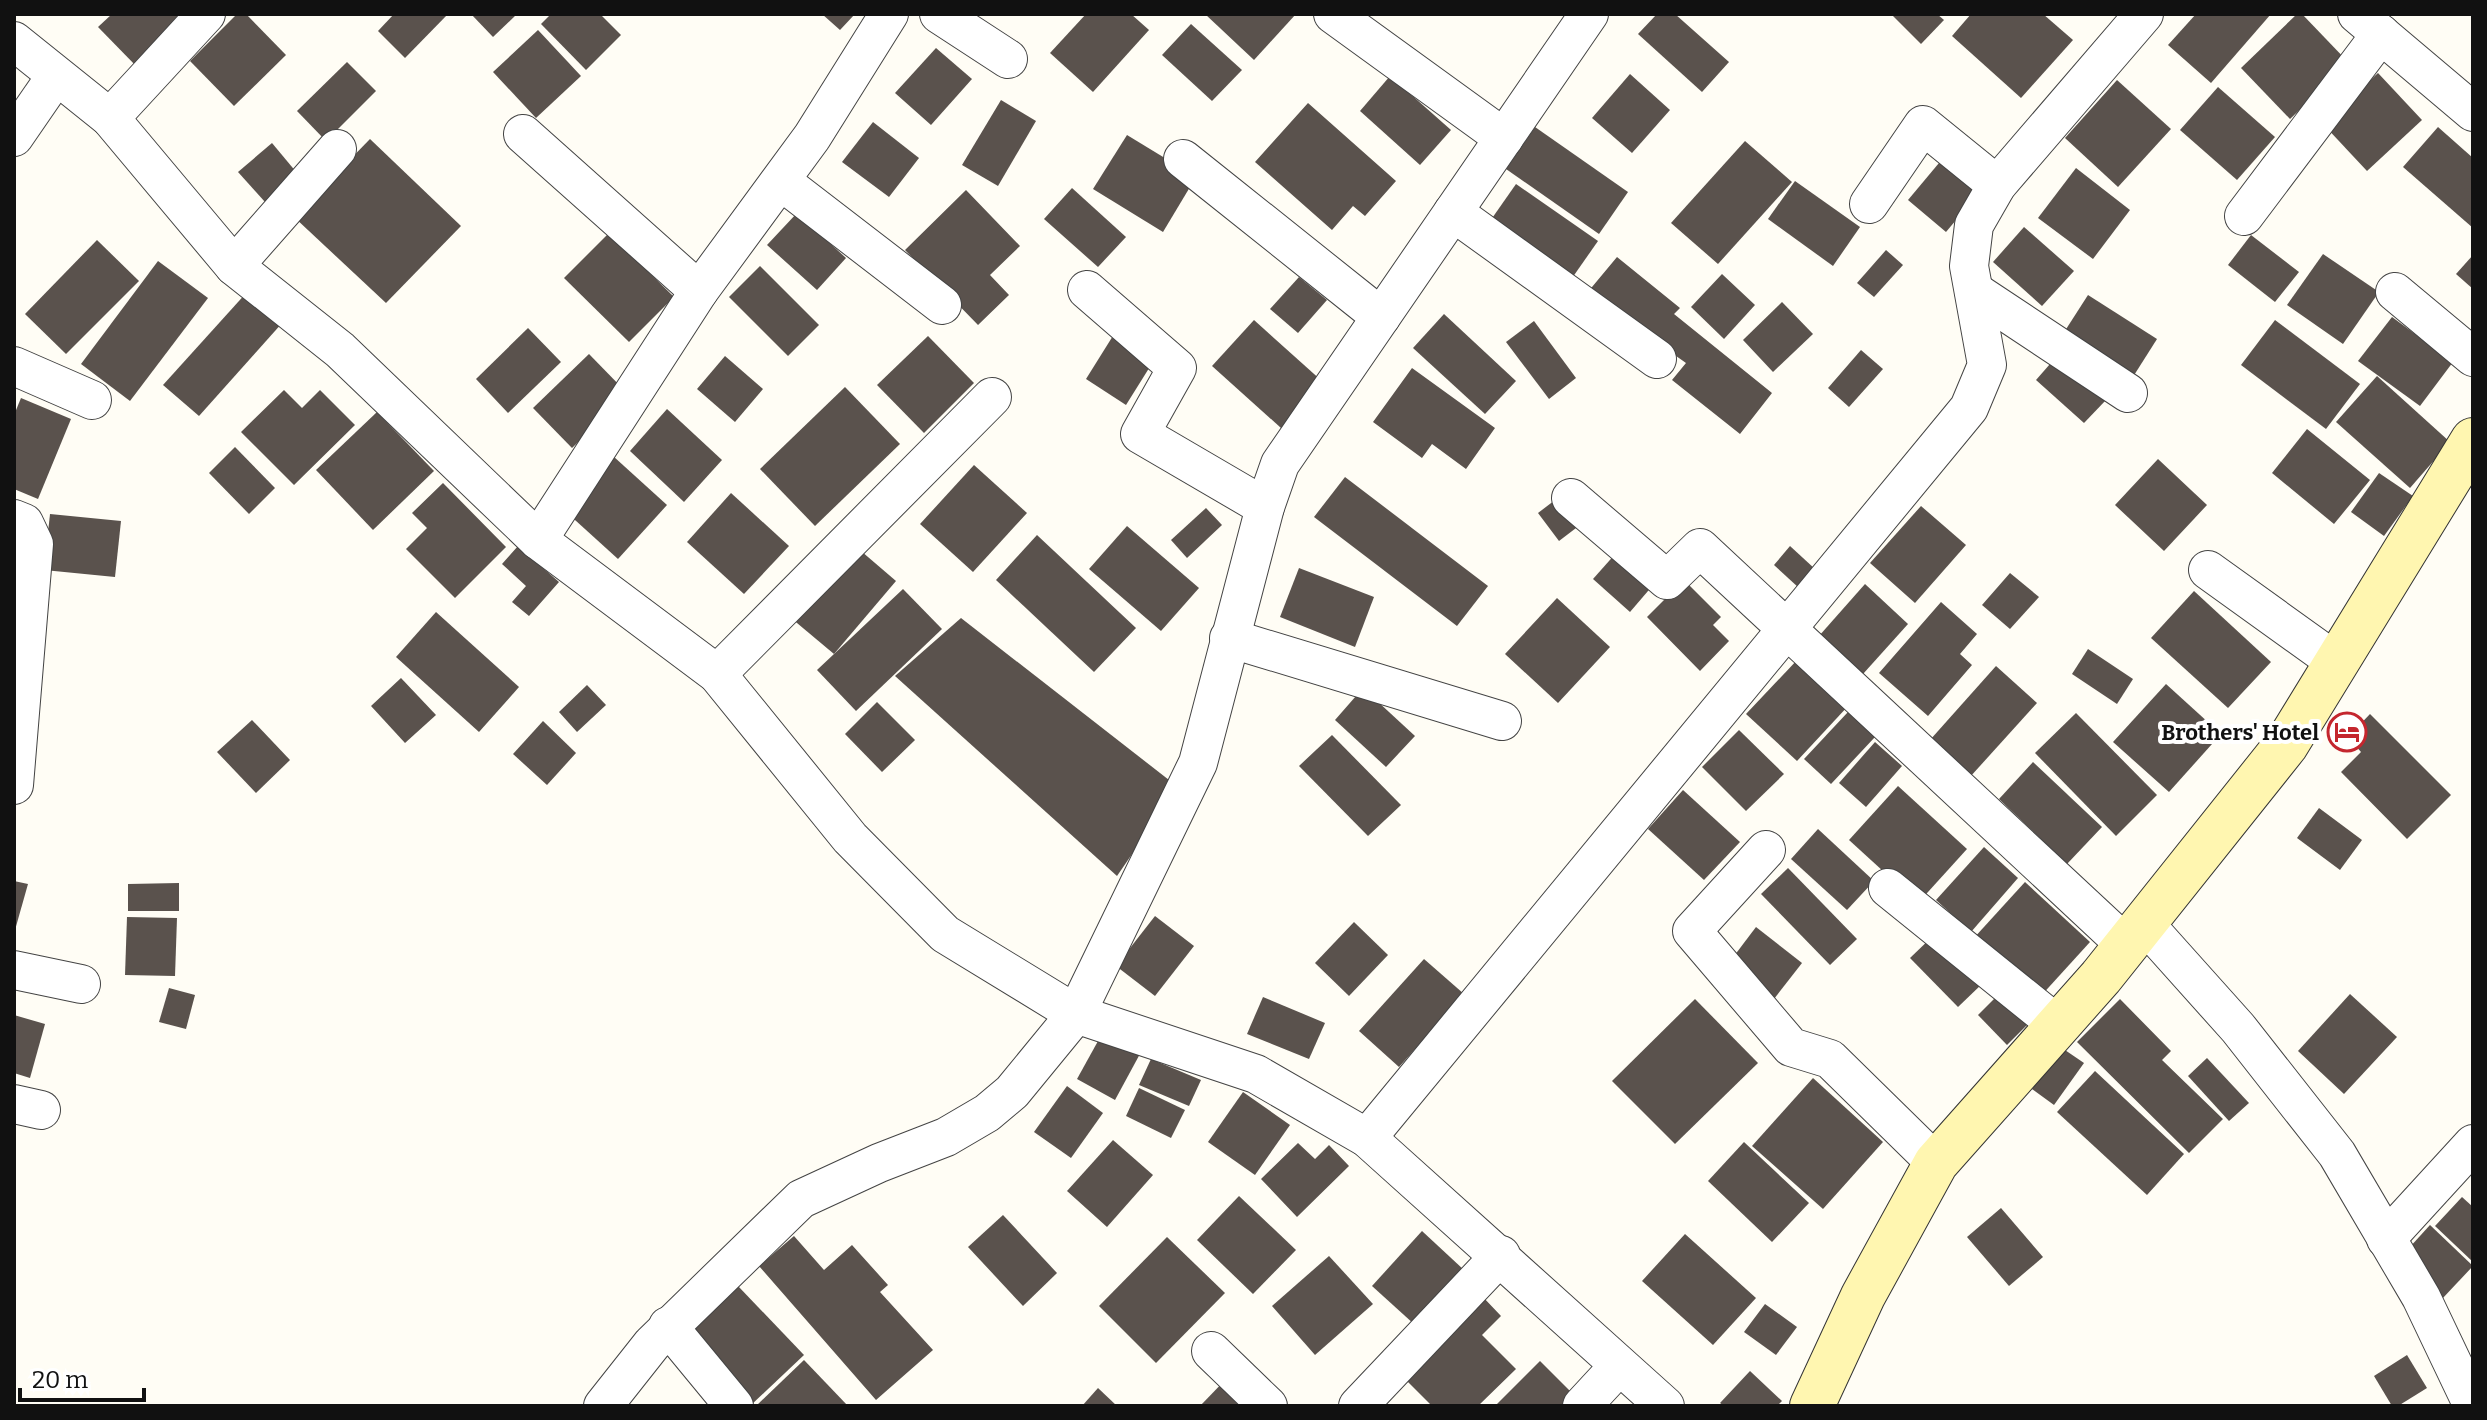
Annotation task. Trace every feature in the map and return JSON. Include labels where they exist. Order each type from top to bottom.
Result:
[{"type":"street","points":[[110,118],[206,14]]},
{"type":"street","points":[[538,540],[699,291],[781,181],[889,14]]},
{"type":"street","points":[[939,14],[1008,59]]},
{"type":"street","points":[[1333,14],[1504,138]]},
{"type":"street","points":[[603,1406],[668,1326],[801,1199],[879,1163],[946,1137],[987,1113],[1012,1092],[1076,1014],[1198,763],[1229,638],[1280,464],[1589,14]]},
{"type":"street","points":[[1367,1138],[1969,408],[1987,365],[1969,266],[1974,225],[1997,185],[2144,14]]},
{"type":"street","points":[[2244,216],[2369,24],[2473,112]]},
{"type":"street","points":[[14,41],[110,118],[234,266],[340,350],[538,540],[717,674],[850,838],[945,934],[1076,1014],[1256,1074],[1367,1138],[1501,1255],[1665,1406]]},
{"type":"street","points":[[14,137],[56,76]]},
{"type":"street","points":[[1869,204],[1923,125],[1997,185]]},
{"type":"street","points":[[523,134],[699,291]]},
{"type":"street","points":[[234,266],[337,149]]},
{"type":"street","points":[[1183,159],[1381,317]]},
{"type":"street","points":[[781,181],[942,305]]},
{"type":"street","points":[[1453,212],[1657,359]]},
{"type":"street","points":[[1087,290],[1177,368],[1140,434],[1265,507]]},
{"type":"street","points":[[1974,291],[2128,393]]},
{"type":"street","points":[[2395,292],[2473,357]]},
{"type":"street","points":[[14,366],[92,400]]},
{"type":"street","points":[[717,674],[992,397]]},
{"type":"street","points":[[1812,1406],[1863,1296],[1936,1163],[2059,1026],[2286,745],[2473,440]]},
{"type":"street","points":[[1571,498],[1667,580],[1700,548],[1784,630],[2135,934],[2238,1028],[2337,1154],[2421,1297],[2473,1406]]},
{"type":"street","points":[[14,519],[24,523],[34,544],[14,785]]},
{"type":"street","points":[[2208,570],[2336,662]]},
{"type":"street","points":[[1229,638],[1502,721]]},
{"type":"street","points":[[1766,850],[1692,931],[1791,1047],[1830,1059],[1936,1163]]},
{"type":"street","points":[[1888,888],[2059,1026]]},
{"type":"street","points":[[14,970],[81,984]]},
{"type":"street","points":[[2386,1239],[2473,1144]]},
{"type":"street","points":[[1358,1406],[1501,1255]]},
{"type":"street","points":[[668,1326],[734,1406]]},
{"type":"street","points":[[1211,1351],[1268,1406]]},
{"type":"street","points":[[1582,1406],[1619,1366]]},
{"type":"building","points":[[112,14],[182,14],[138,68],[98,27]]},
{"type":"building","points":[[237,14],[246,14],[286,55],[234,106],[190,61]]},
{"type":"building","points":[[394,14],[448,14],[405,58],[378,31]]},
{"type":"building","points":[[471,14],[517,14],[493,37]]},
{"type":"building","points":[[551,14],[600,14],[621,35],[586,70],[541,24]]},
{"type":"building","points":[[822,14],[855,14],[840,30]]},
{"type":"building","points":[[1086,14],[1131,14],[1149,30],[1093,92],[1050,53]]},
{"type":"building","points":[[1205,14],[1296,14],[1254,60]]},
{"type":"building","points":[[1657,14],[1675,14],[1729,62],[1702,92],[1638,34]]},
{"type":"building","points":[[1891,14],[1937,14],[1944,20],[1921,44]]},
{"type":"building","points":[[1971,14],[2043,14],[2073,40],[2021,98],[1952,36]]},
{"type":"building","points":[[2196,14],[2271,14],[2211,83],[2168,45]]},
{"type":"building","points":[[2297,14],[2302,14],[2349,63],[2290,119],[2241,68]]},
{"type":"building","points":[[1191,24],[1242,70],[1212,101],[1162,55]]},
{"type":"building","points":[[538,30],[581,76],[536,118],[493,72]]},
{"type":"building","points":[[936,48],[972,79],[931,125],[895,93]]},
{"type":"building","points":[[347,62],[376,91],[326,141],[297,111]]},
{"type":"building","points":[[2378,73],[2422,120],[2367,171],[2323,124]]},
{"type":"building","points":[[1630,74],[1670,110],[1632,153],[1592,118]]},
{"type":"building","points":[[1390,76],[1451,130],[1420,165],[1360,111]]},
{"type":"building","points":[[2117,80],[2171,129],[2118,187],[2065,138]]},
{"type":"building","points":[[2218,87],[2275,137],[2237,180],[2180,130]]},
{"type":"building","points":[[1001,100],[1036,121],[998,186],[962,165]]},
{"type":"building","points":[[1308,103],[1396,181],[1365,216],[1353,206],[1332,230],[1255,162]]},
{"type":"building","points":[[873,122],[919,158],[889,197],[842,162]]},
{"type":"building","points":[[1535,127],[1628,192],[1599,234],[1506,169]]},
{"type":"building","points":[[2438,127],[2473,158],[2473,228],[2403,167]]},
{"type":"building","points":[[1127,135],[1196,177],[1163,232],[1093,189]]},
{"type":"building","points":[[370,139],[461,226],[386,303],[294,217]]},
{"type":"building","points":[[1745,141],[1792,182],[1718,264],[1671,223]]},
{"type":"building","points":[[272,143],[297,173],[265,202],[238,172]]},
{"type":"building","points":[[1944,157],[1982,189],[1946,232],[1908,200]]},
{"type":"building","points":[[2076,168],[2130,210],[2093,259],[2038,218]]},
{"type":"building","points":[[1795,181],[1860,227],[1833,266],[1768,219]]},
{"type":"building","points":[[1516,184],[1598,241],[1570,281],[1488,224]]},
{"type":"building","points":[[1072,188],[1126,237],[1098,267],[1044,219]]},
{"type":"building","points":[[966,190],[1020,246],[990,275],[1009,295],[978,325],[905,250]]},
{"type":"building","points":[[797,213],[846,258],[817,290],[767,245]]},
{"type":"building","points":[[2024,227],[2074,271],[2042,306],[1993,262]]},
{"type":"building","points":[[609,233],[674,297],[629,342],[564,278]]},
{"type":"building","points":[[2251,235],[2299,272],[2275,302],[2228,265]]},
{"type":"building","points":[[97,240],[139,281],[66,354],[25,314]]},
{"type":"building","points":[[1886,250],[1903,265],[1874,297],[1857,283]]},
{"type":"building","points":[[2323,254],[2379,292],[2343,344],[2287,305]]},
{"type":"building","points":[[2473,255],[2473,289],[2456,274]]},
{"type":"building","points":[[1617,257],[1680,308],[1674,314],[1772,393],[1740,434],[1672,380],[1686,363],[1587,293]]},
{"type":"building","points":[[158,261],[208,298],[130,401],[81,364]]},
{"type":"building","points":[[760,266],[819,325],[788,356],[729,297]]},
{"type":"building","points":[[1722,274],[1755,305],[1724,339],[1691,307]]},
{"type":"building","points":[[1299,277],[1327,300],[1298,333],[1270,309]]},
{"type":"building","points":[[248,291],[283,322],[199,416],[163,385]]},
{"type":"building","points":[[2088,295],[2157,339],[2131,380],[2061,337]]},
{"type":"building","points":[[1782,302],[1813,334],[1773,372],[1743,340]]},
{"type":"building","points":[[1444,314],[1516,381],[1485,414],[1413,348]]},
{"type":"building","points":[[2392,317],[2453,362],[2420,406],[2358,361]]},
{"type":"building","points":[[1254,320],[1323,382],[1281,428],[1212,366]]},
{"type":"building","points":[[2275,320],[2360,384],[2326,429],[2241,365]]},
{"type":"building","points":[[1534,321],[1576,378],[1549,399],[1506,342]]},
{"type":"building","points":[[528,328],[561,362],[508,413],[476,379]]},
{"type":"building","points":[[1116,331],[1156,357],[1126,405],[1086,379]]},
{"type":"building","points":[[928,336],[974,383],[924,433],[877,385]]},
{"type":"building","points":[[1861,350],[1883,369],[1849,407],[1828,388]]},
{"type":"building","points":[[589,354],[628,394],[572,448],[533,408]]},
{"type":"building","points":[[725,356],[763,389],[735,422],[697,389]]},
{"type":"building","points":[[2057,356],[2106,400],[2084,423],[2036,380]]},
{"type":"building","points":[[1412,368],[1495,428],[1466,469],[1432,444],[1422,458],[1373,422]]},
{"type":"building","points":[[2377,376],[2450,442],[2410,488],[2336,422]]},
{"type":"building","points":[[845,387],[900,444],[815,526],[760,469]]},
{"type":"building","points":[[284,390],[302,408],[320,390],[355,425],[294,485],[241,432]]},
{"type":"building","points":[[21,398],[71,419],[38,499],[14,489],[14,415]]},
{"type":"building","points":[[667,409],[722,460],[684,502],[630,451]]},
{"type":"building","points":[[377,412],[434,471],[373,530],[316,470]]},
{"type":"building","points":[[2307,429],[2370,480],[2334,524],[2272,473]]},
{"type":"building","points":[[235,447],[275,488],[249,514],[209,473]]},
{"type":"building","points":[[613,456],[667,505],[618,559],[564,510]]},
{"type":"building","points":[[2158,459],[2207,505],[2164,551],[2115,505]]},
{"type":"building","points":[[974,465],[1027,513],[973,572],[920,524]]},
{"type":"building","points":[[2379,473],[2413,496],[2384,536],[2351,512]]},
{"type":"building","points":[[1345,477],[1488,586],[1457,626],[1314,517]]},
{"type":"building","points":[[443,483],[506,547],[455,598],[406,549],[427,528],[412,513]]},
{"type":"building","points":[[731,493],[789,546],[744,594],[687,542]]},
{"type":"building","points":[[1559,497],[1580,525],[1559,541],[1538,513]]},
{"type":"building","points":[[1921,506],[1966,545],[1915,603],[1870,563]]},
{"type":"building","points":[[1206,508],[1222,525],[1187,558],[1171,540]]},
{"type":"building","points":[[50,514],[121,521],[115,577],[44,570]]},
{"type":"building","points":[[1127,526],[1199,588],[1161,631],[1089,569]]},
{"type":"building","points":[[1037,535],[1136,628],[1094,672],[996,580]]},
{"type":"building","points":[[854,545],[896,581],[834,654],[791,618]]},
{"type":"building","points":[[518,546],[559,582],[529,616],[512,602],[526,586],[502,564]]},
{"type":"building","points":[[1790,546],[1815,569],[1799,588],[1774,565]]},
{"type":"building","points":[[1617,552],[1654,584],[1630,612],[1593,579]]},
{"type":"building","points":[[1299,568],[1374,597],[1355,647],[1280,617]]},
{"type":"building","points":[[2010,573],[2039,597],[2010,629],[1982,605]]},
{"type":"building","points":[[1684,580],[1721,617],[1713,625],[1729,641],[1700,671],[1647,617]]},
{"type":"building","points":[[1865,584],[1908,624],[1863,674],[1819,636]]},
{"type":"building","points":[[903,589],[942,629],[856,711],[817,670]]},
{"type":"building","points":[[2194,591],[2271,662],[2228,708],[2151,638]]},
{"type":"building","points":[[1557,598],[1610,647],[1558,703],[1505,654]]},
{"type":"building","points":[[1941,602],[1977,634],[1960,654],[1972,665],[1928,716],[1879,673]]},
{"type":"building","points":[[436,612],[519,687],[479,732],[396,657]]},
{"type":"building","points":[[961,618],[1178,787],[1117,876],[895,676]]},
{"type":"building","points":[[2088,649],[2133,679],[2117,704],[2072,674]]},
{"type":"building","points":[[1799,658],[1849,705],[1797,761],[1746,714]]},
{"type":"building","points":[[1996,666],[2037,703],[1970,777],[1930,740]]},
{"type":"building","points":[[401,678],[436,715],[405,743],[371,706]]},
{"type":"building","points":[[2166,684],[2221,734],[2169,792],[2113,742]]},
{"type":"building","points":[[587,685],[606,705],[577,732],[559,712]]},
{"type":"building","points":[[1363,688],[1415,736],[1386,767],[1335,720]]},
{"type":"building","points":[[877,702],[915,740],[882,772],[845,734]]},
{"type":"building","points":[[1848,712],[1875,737],[1831,784],[1804,759]]},
{"type":"building","points":[[2076,713],[2157,795],[2116,836],[2035,753]]},
{"type":"building","points":[[2370,714],[2451,795],[2407,839],[2341,772],[2361,752],[2348,737]]},
{"type":"building","points":[[252,720],[290,760],[256,793],[217,752]]},
{"type":"building","points":[[543,721],[576,753],[547,785],[513,754]]},
{"type":"building","points":[[1739,730],[1784,774],[1746,811],[1702,767]]},
{"type":"building","points":[[1332,735],[1401,805],[1368,836],[1299,766]]},
{"type":"building","points":[[1875,742],[1902,766],[1866,807],[1839,783]]},
{"type":"building","points":[[2033,762],[2102,827],[2067,864],[1999,799]]},
{"type":"building","points":[[1898,786],[1967,849],[1918,903],[1849,840]]},
{"type":"building","points":[[1683,790],[1740,842],[1704,880],[1648,829]]},
{"type":"building","points":[[2319,808],[2362,840],[2340,870],[2297,838]]},
{"type":"building","points":[[1818,829],[1874,881],[1847,910],[1791,859]]},
{"type":"building","points":[[1984,847],[2018,878],[1971,932],[1936,900]]},
{"type":"building","points":[[1788,868],[1857,939],[1830,965],[1761,894]]},
{"type":"building","points":[[14,881],[28,884],[15,930],[14,930]]},
{"type":"building","points":[[2025,882],[2090,942],[2039,998],[1973,939]]},
{"type":"building","points":[[179,883],[179,911],[128,911],[128,884]]},
{"type":"building","points":[[1155,916],[1194,946],[1155,996],[1116,966]]},
{"type":"building","points":[[127,917],[177,918],[175,976],[125,975]]},
{"type":"building","points":[[1354,922],[1388,955],[1349,996],[1315,963]]},
{"type":"building","points":[[1756,927],[1802,963],[1774,999],[1728,964]]},
{"type":"building","points":[[1935,934],[1983,983],[1958,1007],[1910,958]]},
{"type":"building","points":[[1424,959],[1464,994],[1399,1067],[1359,1031]]},
{"type":"building","points":[[169,988],[195,995],[186,1029],[159,1022]]},
{"type":"building","points":[[2003,990],[2033,1019],[2007,1045],[1978,1015]]},
{"type":"building","points":[[2350,994],[2397,1037],[2344,1094],[2298,1051]]},
{"type":"building","points":[[1263,997],[1325,1023],[1309,1059],[1247,1034]]},
{"type":"building","points":[[1695,999],[1758,1063],[1675,1144],[1612,1081]]},
{"type":"building","points":[[2120,999],[2171,1051],[2162,1060],[2223,1119],[2189,1153],[2077,1042]]},
{"type":"building","points":[[14,1015],[45,1024],[30,1078],[14,1073]]},
{"type":"building","points":[[1103,1032],[1141,1052],[1115,1100],[1077,1079]]},
{"type":"building","points":[[2062,1048],[2084,1063],[2054,1105],[2032,1089]]},
{"type":"building","points":[[2207,1058],[2249,1103],[2229,1121],[2188,1076]]},
{"type":"building","points":[[1151,1059],[1201,1080],[1189,1106],[1139,1085]]},
{"type":"building","points":[[2095,1071],[2184,1154],[2147,1195],[2057,1112]]},
{"type":"building","points":[[1813,1078],[1883,1142],[1823,1209],[1752,1146]]},
{"type":"building","points":[[1067,1086],[1103,1113],[1071,1158],[1034,1132]]},
{"type":"building","points":[[1139,1088],[1185,1110],[1171,1138],[1126,1116]]},
{"type":"building","points":[[1243,1092],[1290,1125],[1255,1175],[1208,1142]]},
{"type":"building","points":[[1113,1140],[1153,1175],[1107,1227],[1067,1191]]},
{"type":"building","points":[[1744,1142],[1809,1203],[1772,1242],[1708,1181]]},
{"type":"building","points":[[1298,1143],[1315,1159],[1329,1145],[1349,1166],[1297,1217],[1261,1179]]},
{"type":"building","points":[[1239,1196],[1296,1250],[1253,1294],[1197,1240]]},
{"type":"building","points":[[2462,1197],[2473,1207],[2473,1262],[2435,1226]]},
{"type":"building","points":[[2001,1208],[2043,1257],[2009,1286],[1967,1237]]},
{"type":"building","points":[[1003,1215],[1057,1273],[1023,1306],[968,1247]]},
{"type":"building","points":[[2430,1225],[2473,1266],[2442,1299],[2399,1259]]},
{"type":"building","points":[[1422,1231],[1464,1270],[1415,1325],[1372,1286]]},
{"type":"building","points":[[1685,1234],[1756,1298],[1713,1345],[1642,1281]]},
{"type":"building","points":[[794,1236],[824,1270],[852,1245],[888,1285],[880,1292],[933,1350],[876,1400],[759,1266]]},
{"type":"building","points":[[1167,1237],[1225,1293],[1156,1363],[1099,1306]]},
{"type":"building","points":[[1329,1256],[1373,1304],[1315,1355],[1272,1306]]},
{"type":"building","points":[[738,1286],[804,1355],[750,1406],[684,1338]]},
{"type":"building","points":[[1482,1296],[1501,1316],[1482,1335],[1516,1369],[1478,1406],[1432,1406],[1401,1375]]},
{"type":"building","points":[[1765,1304],[1797,1327],[1776,1355],[1744,1332]]},
{"type":"building","points":[[2407,1355],[2427,1388],[2398,1406],[2392,1406],[2374,1376]]},
{"type":"building","points":[[804,1360],[848,1406],[756,1406]]},
{"type":"building","points":[[1540,1361],[1581,1402],[1577,1406],[1495,1406]]},
{"type":"building","points":[[1750,1371],[1782,1401],[1777,1406],[1724,1406],[1720,1403]]},
{"type":"building","points":[[1229,1376],[1260,1406],[1200,1406]]},
{"type":"building","points":[[1098,1388],[1117,1406],[1082,1406]]},
{"type":"place","name":"Brothers' Hotel","points":[[2347,732]]}]
